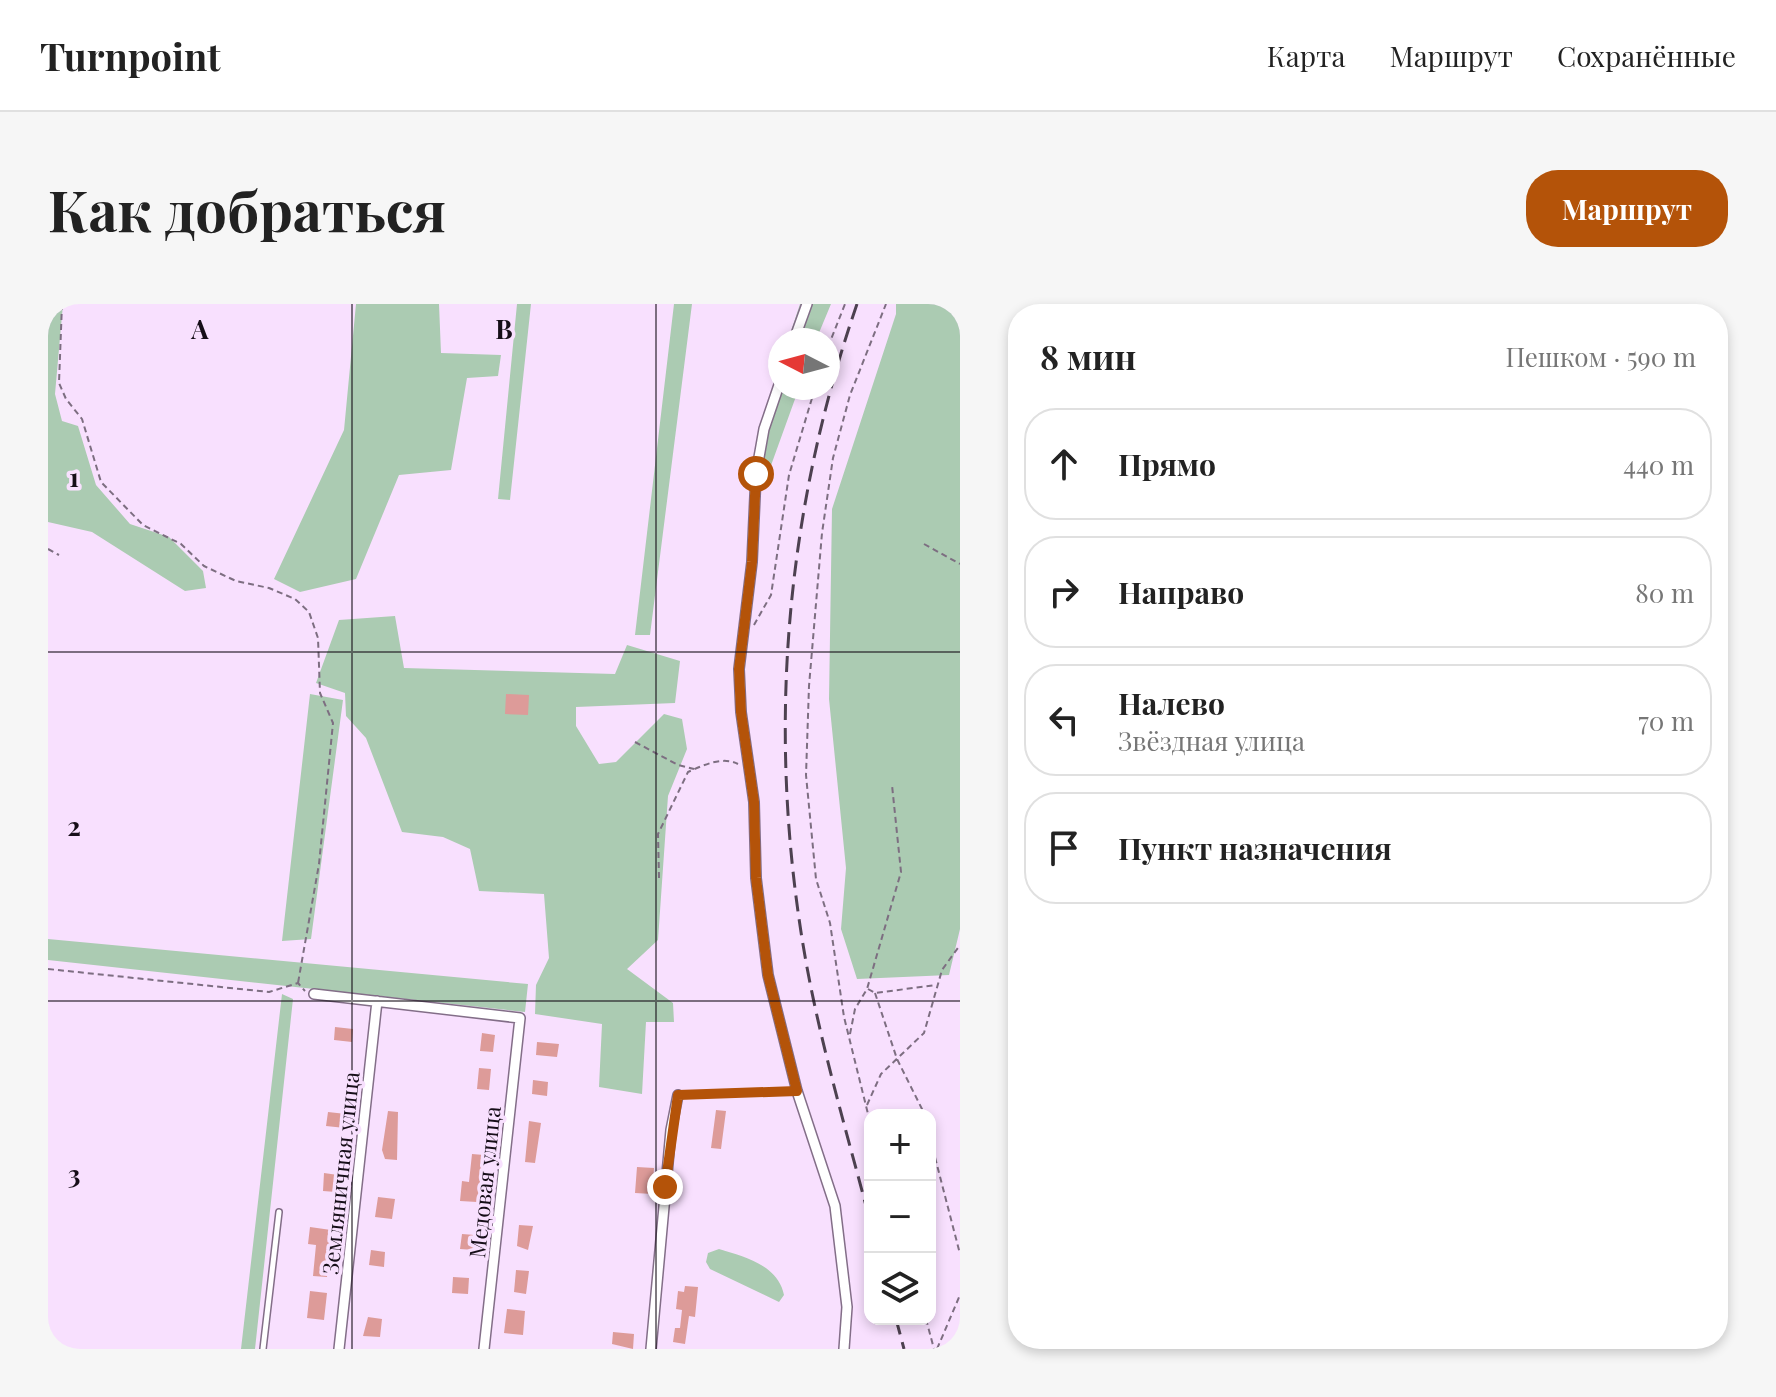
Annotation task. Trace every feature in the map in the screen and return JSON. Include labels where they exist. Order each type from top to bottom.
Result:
[{"type":"street","points":[[798,328],[807,304]]},
{"type":"street","points":[[774,400],[764,429],[756,474],[744,642],[739,669],[741,712],[768,975],[797,1091],[835,1206],[847,1307],[844,1349]]},
{"type":"street","points":[[314,994],[377,1001]]},
{"type":"street","name":"Медовая улица","points":[[377,1001],[520,1018],[484,1349]]},
{"type":"street","name":"Земляничная улица","points":[[339,1349],[377,1001]]},
{"type":"street","points":[[651,1349],[669,1144],[678,1095]]},
{"type":"lane","points":[[678,1095],[797,1091]]},
{"type":"lane","points":[[263,1349],[279,1212]]},
{"type":"path","points":[[62,304],[59,383],[66,399],[82,419],[101,482],[143,525],[181,544],[204,566],[236,581],[269,588],[295,599],[309,612],[318,638],[320,693],[333,723],[319,864],[298,983],[304,991],[314,994]]},
{"type":"path","points":[[836,328],[845,304]]},
{"type":"path","points":[[866,1108],[830,923],[816,879],[806,775],[809,686],[822,533],[833,458],[850,395],[886,304]]},
{"type":"path","points":[[744,642],[771,595],[789,475],[811,400]]},
{"type":"path","points":[[924,544],[960,564]]},
{"type":"path","points":[[48,549],[59,555]]},
{"type":"path","points":[[635,742],[678,765],[695,769]]},
{"type":"path","points":[[659,878],[658,834],[676,791],[688,772],[733,761],[749,771]]},
{"type":"path","points":[[850,1034],[855,1009],[867,989],[901,872],[892,785]]},
{"type":"path","points":[[866,1108],[873,1088],[924,1033],[936,985],[949,956],[960,945]]},
{"type":"path","points":[[48,969],[269,992],[298,983]]},
{"type":"path","points":[[867,989],[875,993],[936,985]]},
{"type":"path","points":[[875,993],[897,1059],[923,1109]]},
{"type":"path","points":[[936,1161],[960,1254]]},
{"type":"path","points":[[935,1349],[960,1295]]},
{"type":"path","points":[[928,1325],[935,1349]]},
{"type":"green space","points":[[48,304],[63,304],[55,394],[62,421],[78,426],[96,485],[130,524],[169,537],[203,571],[206,588],[185,591],[92,532],[48,522]]},
{"type":"green space","points":[[356,304],[439,304],[441,353],[501,355],[498,376],[467,378],[451,470],[399,475],[356,579],[300,592],[274,579],[344,430]]},
{"type":"green space","points":[[517,304],[531,304],[510,500],[498,499]]},
{"type":"green space","points":[[674,304],[692,304],[650,635],[635,635]]},
{"type":"green space","points":[[800,304],[831,304],[821,328],[792,328]]},
{"type":"green space","points":[[896,304],[960,304],[960,929],[949,975],[857,979],[841,929],[846,868],[829,699],[832,509],[896,314]]},
{"type":"green space","points":[[769,400],[795,400],[765,482],[751,480],[758,434]]},
{"type":"green space","points":[[395,616],[404,668],[615,674],[627,645],[680,661],[675,703],[576,707],[576,726],[599,764],[616,762],[664,714],[682,719],[687,749],[668,796],[658,940],[627,969],[673,1003],[674,1022],[646,1022],[642,1094],[599,1087],[602,1024],[535,1014],[536,985],[549,958],[544,894],[479,891],[470,849],[443,837],[402,832],[366,738],[346,716],[345,693],[316,683],[339,620]]},
{"type":"green space","points":[[310,694],[343,700],[311,939],[282,941]]},
{"type":"green space","points":[[48,939],[528,984],[525,1012],[48,960]]},
{"type":"green space","points":[[282,994],[293,999],[255,1349],[241,1349]]},
{"type":"green space","points":[[719,1249],[768,1269],[781,1285],[784,1295],[779,1302],[710,1269],[706,1262],[708,1253]]},
{"type":"building","points":[[506,694],[529,695],[528,715],[505,714]]},
{"type":"building","points":[[335,1027],[353,1029],[352,1042],[334,1040]]},
{"type":"building","points":[[482,1033],[495,1035],[493,1052],[480,1051]]},
{"type":"building","points":[[537,1042],[559,1044],[557,1057],[536,1055]]},
{"type":"building","points":[[479,1068],[491,1069],[489,1090],[477,1089]]},
{"type":"building","points":[[533,1080],[548,1082],[547,1096],[532,1094]]},
{"type":"building","points":[[716,1110],[726,1111],[721,1149],[711,1148]]},
{"type":"building","points":[[388,1111],[398,1112],[397,1160],[385,1159],[382,1150]]},
{"type":"building","points":[[328,1112],[346,1114],[345,1128],[326,1126]]},
{"type":"building","points":[[529,1121],[541,1123],[535,1163],[525,1162]]},
{"type":"building","points":[[472,1154],[484,1155],[477,1202],[460,1201],[462,1181],[469,1182]]},
{"type":"building","points":[[637,1167],[654,1168],[652,1194],[635,1193]]},
{"type":"building","points":[[324,1173],[338,1175],[336,1192],[323,1191]]},
{"type":"building","points":[[378,1197],[395,1199],[392,1219],[375,1217]]},
{"type":"building","points":[[519,1225],[533,1226],[528,1250],[517,1246]]},
{"type":"building","points":[[310,1227],[331,1230],[327,1277],[313,1276],[316,1245],[308,1244]]},
{"type":"building","points":[[462,1234],[475,1235],[474,1250],[460,1249]]},
{"type":"building","points":[[371,1250],[385,1252],[384,1267],[369,1265]]},
{"type":"building","points":[[516,1270],[529,1271],[526,1294],[514,1292]]},
{"type":"building","points":[[453,1277],[469,1278],[468,1294],[452,1293]]},
{"type":"building","points":[[685,1286],[698,1287],[695,1317],[689,1316],[685,1344],[673,1342],[675,1328],[680,1328],[682,1310],[676,1309],[678,1291],[684,1292]]},
{"type":"building","points":[[310,1291],[327,1293],[324,1320],[307,1318]]},
{"type":"building","points":[[507,1309],[525,1311],[523,1335],[504,1333]]},
{"type":"building","points":[[368,1317],[382,1319],[380,1337],[363,1336]]},
{"type":"building","points":[[613,1332],[634,1334],[633,1349],[612,1344]]},
{"type":"railway","points":[[857,304],[833,381],[814,458],[800,536],[790,614],[786,773],[791,852],[807,969],[864,1198]]},
{"type":"railway","points":[[898,1325],[904,1349]]},
{"type":"route","points":[[665,1187],[678,1095],[797,1091],[768,975],[756,878],[754,802],[741,712],[739,669],[752,562],[756,474]]}]
